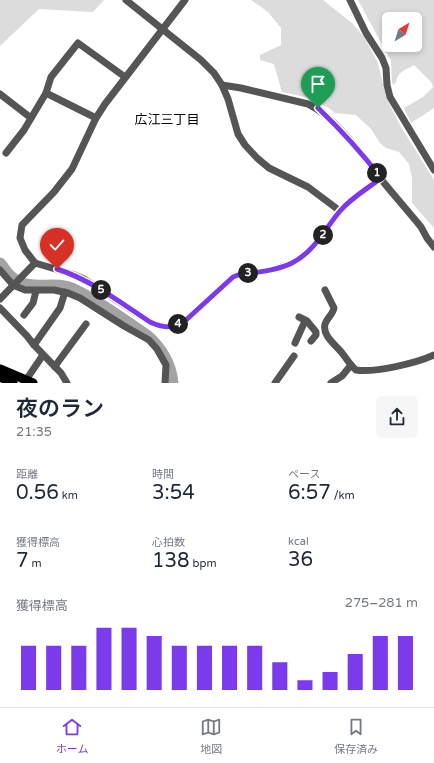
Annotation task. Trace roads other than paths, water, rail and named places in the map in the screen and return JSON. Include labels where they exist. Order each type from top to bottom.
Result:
[{"type":"main road","points":[[0,369],[30,381]]},
{"type":"main road","points":[[0,377],[13,383]]},
{"type":"street","points":[[126,0],[201,60],[214,73],[222,85],[228,99],[238,134],[245,145],[253,153],[269,168],[308,187],[340,211]]},
{"type":"street","points":[[185,0],[105,104],[96,118],[72,169],[54,192],[22,225],[20,238],[22,244],[35,263],[84,279],[150,322],[160,326],[170,327],[190,317],[233,277],[278,268],[291,263],[308,252],[317,243],[340,211],[381,178]]},
{"type":"street","points":[[350,0],[366,33],[382,58],[386,68],[387,85],[390,97],[434,170]]},
{"type":"street","points":[[6,153],[24,130],[46,93],[51,77],[78,43],[125,77]]},
{"type":"street","points":[[222,85],[300,102],[318,108],[363,155],[421,227],[434,247]]},
{"type":"street","points":[[46,93],[96,118]]},
{"type":"street","points":[[0,94],[31,118]]},
{"type":"street","points":[[0,299],[35,263]]},
{"type":"street","points":[[0,270],[13,285],[25,290],[54,290],[65,292],[80,298],[113,320],[149,340],[166,365],[165,383]]},
{"type":"street","points":[[325,290],[334,308],[334,311],[326,322],[326,331],[334,345],[342,352],[356,370],[384,368],[425,359],[434,355]]},
{"type":"street","points":[[24,315],[33,303],[36,291]]},
{"type":"street","points":[[34,345],[60,308],[65,292]]},
{"type":"street","points":[[0,308],[28,336],[67,383]]},
{"type":"street","points":[[295,343],[302,319],[312,326],[316,332]]},
{"type":"street","points":[[55,367],[86,324]]},
{"type":"street","points":[[316,332],[326,331]]},
{"type":"street","points":[[311,341],[316,335],[316,332]]},
{"type":"street","points":[[30,381],[43,355]]},
{"type":"street","points":[[274,383],[294,356]]},
{"type":"street","points":[[332,383],[342,376],[351,365]]},
{"type":"waterway","points":[[0,263],[10,275],[19,282],[35,285],[59,285],[74,289],[102,305],[147,335],[165,356],[173,383]]},
{"type":"district","name":"広江三丁目","points":[[167,120]]}]
